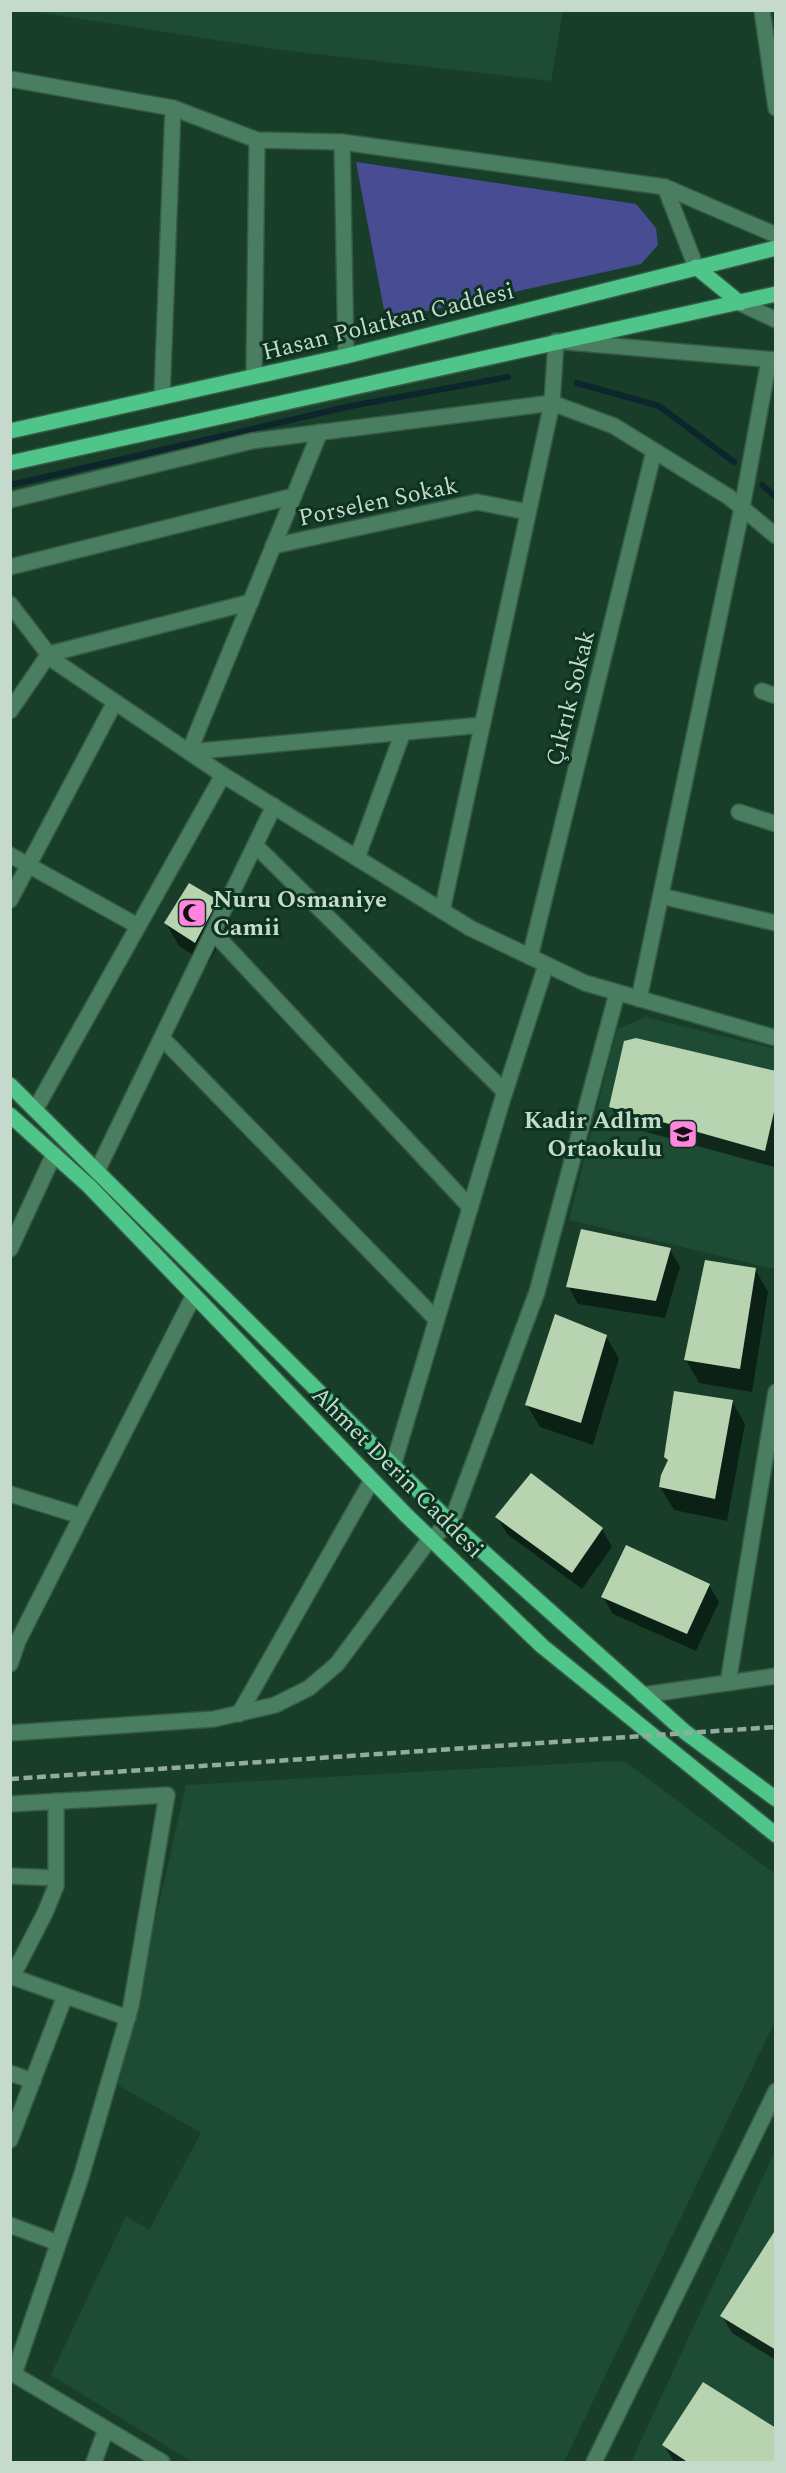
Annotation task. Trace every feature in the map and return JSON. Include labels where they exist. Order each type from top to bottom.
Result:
[{"type":"main road","name":"Hasan Polatkan Caddesi","points":[[10,431],[346,356],[776,248]]},
{"type":"main road","points":[[696,267],[740,303]]},
{"type":"main road","points":[[10,463],[776,294]]},
{"type":"main road","name":"Ahmet Derin Caddesi","points":[[10,1085],[451,1523],[685,1732],[776,1800]]},
{"type":"main road","name":"Ahmet Derin Caddesi","points":[[10,1115],[89,1186],[430,1539],[542,1646],[776,1835]]},
{"type":"street","points":[[762,10],[776,108]]},
{"type":"street","points":[[10,79],[173,108],[257,140],[342,142],[665,187],[776,235]]},
{"type":"street","points":[[162,397],[173,108]]},
{"type":"street","points":[[254,376],[257,140]]},
{"type":"street","points":[[342,142],[346,356]]},
{"type":"street","points":[[665,187],[696,267]]},
{"type":"street","points":[[740,303],[776,320]]},
{"type":"street","points":[[442,911],[552,403],[556,341],[772,360],[639,999]]},
{"type":"street","points":[[10,500],[252,441],[552,403],[614,426],[742,508],[776,536]]},
{"type":"street","points":[[189,752],[320,432]]},
{"type":"street","name":"Çıkrık Sokak","points":[[530,957],[654,451]]},
{"type":"street","points":[[10,567],[294,496]]},
{"type":"street","name":"Porselen Sokak","points":[[273,546],[477,502],[528,512]]},
{"type":"street","points":[[10,711],[49,654],[250,602]]},
{"type":"street","points":[[10,604],[49,654],[115,702],[222,775],[470,928],[585,983],[776,1038]]},
{"type":"street","points":[[10,900],[115,702]]},
{"type":"street","points":[[189,752],[482,725]]},
{"type":"street","points":[[357,858],[403,732]]},
{"type":"street","points":[[35,1110],[222,775]]},
{"type":"street","points":[[97,1171],[274,806]]},
{"type":"street","points":[[738,812],[776,824]]},
{"type":"street","points":[[255,845],[505,1092]]},
{"type":"street","points":[[10,855],[138,926]]},
{"type":"street","points":[[661,896],[776,923]]},
{"type":"street","points":[[213,932],[470,1207]]},
{"type":"street","points":[[393,1466],[505,1092],[546,965]]},
{"type":"street","points":[[10,1733],[214,1719],[239,1714],[275,1705],[309,1688],[337,1664],[430,1539],[451,1523],[537,1292],[617,993]]},
{"type":"street","points":[[162,1038],[436,1319]]},
{"type":"street","points":[[10,1249],[54,1154]]},
{"type":"street","points":[[10,1664],[14,1640],[81,1516],[194,1295]]},
{"type":"street","points":[[729,1683],[776,1392]]},
{"type":"street","points":[[239,1714],[372,1480]]},
{"type":"street","points":[[10,1494],[81,1516]]},
{"type":"street","points":[[643,1695],[776,1676]]},
{"type":"street","points":[[10,1804],[167,1794],[128,2018],[81,2177],[12,2373],[162,2463]]},
{"type":"street","points":[[56,1801],[56,1878],[45,1913],[11,1976],[128,2018]]},
{"type":"street","points":[[10,1876],[56,1878]]},
{"type":"street","points":[[10,2140],[65,1996]]},
{"type":"street","points":[[10,2073],[33,2081]]},
{"type":"street","points":[[594,2463],[776,2091]]},
{"type":"street","points":[[10,2224],[58,2243]]},
{"type":"street","points":[[94,2463],[106,2429]]},
{"type":"shaded area","points":[[563,10],[551,81],[273,49],[31,11]]},
{"type":"shaded area","points":[[356,162],[636,204],[656,228],[658,245],[641,264],[386,320]]},
{"type":"shaded area","name":"Kadir Adlım Ortaokulu","points":[[646,1017],[775,1049],[775,1269],[569,1220],[617,1029]]},
{"type":"shaded area","points":[[626,1762],[775,1874],[775,2021],[564,2462],[192,2462],[51,2375],[126,2216],[149,2230],[201,2133],[118,2085],[186,1785]]},
{"type":"shaded area","points":[[775,2151],[775,2462],[631,2462]]},
{"type":"building","name":"Nuru Osmaniye Camii","points":[[189,883],[218,900],[195,943],[164,923]]},
{"type":"building","points":[[636,1038],[776,1071],[776,1103],[765,1151],[609,1107],[624,1041]]},
{"type":"building","points":[[581,1229],[671,1248],[656,1301],[566,1287]]},
{"type":"building","points":[[705,1260],[756,1268],[740,1369],[684,1360]]},
{"type":"building","points":[[555,1314],[607,1335],[581,1423],[525,1405]]},
{"type":"building","points":[[674,1391],[733,1400],[715,1499],[659,1487],[661,1475],[668,1460],[664,1457]]},
{"type":"building","points":[[531,1473],[603,1528],[572,1573],[495,1517]]},
{"type":"building","points":[[626,1545],[710,1584],[687,1634],[601,1597]]},
{"type":"building","points":[[776,2229],[776,2350],[720,2316]]},
{"type":"building","points":[[703,2382],[776,2428],[776,2463],[689,2463],[662,2445]]},
{"type":"waterway","points":[[10,485],[351,406],[508,377]]},
{"type":"waterway","points":[[577,383],[659,406],[734,462]]},
{"type":"waterway","points":[[762,485],[776,497]]},
{"type":"railway","points":[[10,1779],[776,1727]]},
{"type":"place","name":"Nuru Osmaniye Camii","points":[[192,913]]},
{"type":"place","name":"Kadir Adlım Ortaokulu","points":[[683,1134]]}]
